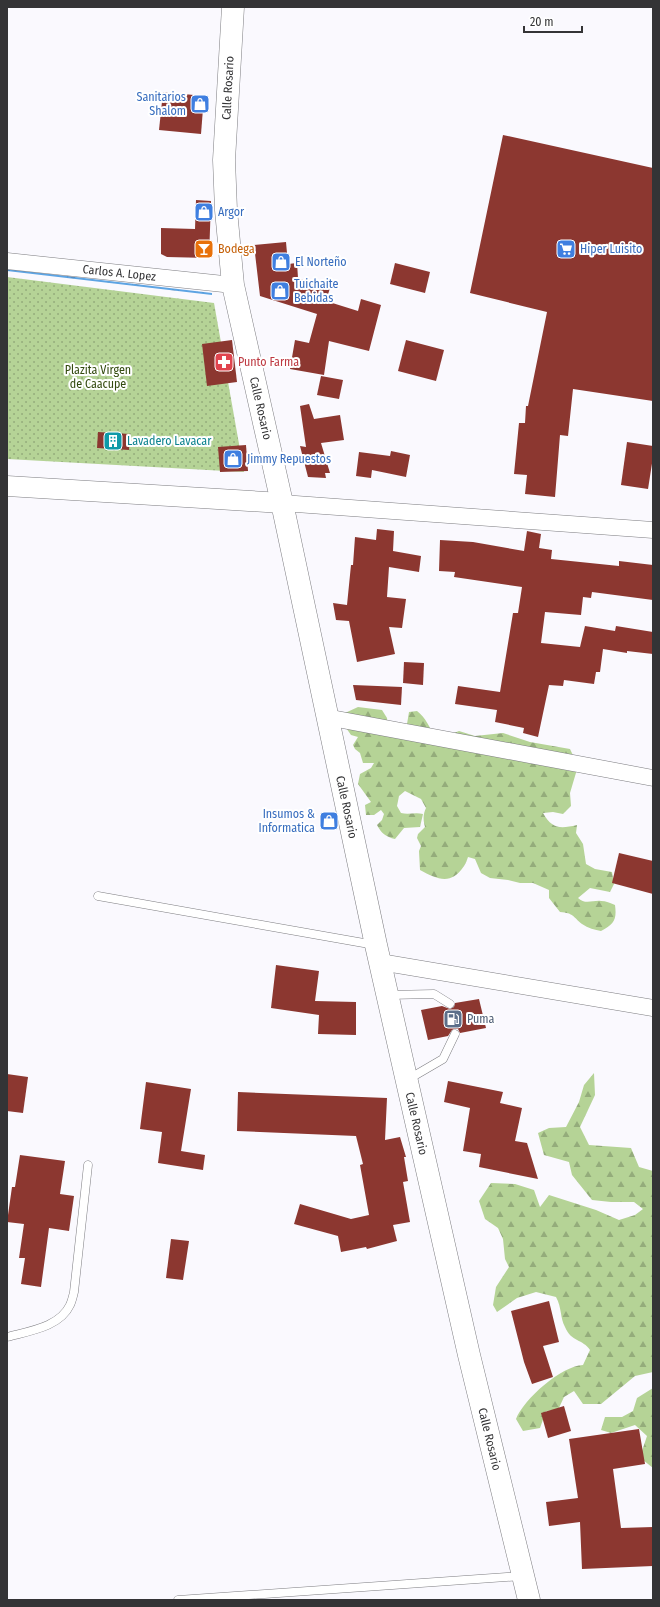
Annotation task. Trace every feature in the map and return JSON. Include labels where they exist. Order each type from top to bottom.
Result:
[{"type":"main road","name":"Calle Rosario","points":[[233,7],[224,160],[232,286],[282,503],[326,718],[387,995],[469,1355],[529,1600]]},
{"type":"street","name":"Carlos A. Lopez","points":[[7,261],[232,286]]},
{"type":"street","points":[[7,486],[282,503],[653,530]]},
{"type":"street","points":[[326,718],[349,720],[414,734],[653,778]]},
{"type":"street","points":[[378,954],[653,1008]]},
{"type":"lane","points":[[98,896],[378,954]]},
{"type":"lane","points":[[387,995],[434,994],[450,1004]]},
{"type":"lane","points":[[407,1080],[444,1059],[455,1034]]},
{"type":"lane","points":[[7,1337],[45,1326],[63,1316],[70,1305],[74,1292],[88,1165]]},
{"type":"lane","points":[[178,1600],[522,1576]]},
{"type":"green space","name":"Plazita Virgen de Caacupe","points":[[7,277],[214,303],[244,472],[7,459]]},
{"type":"green space","points":[[358,707],[382,710],[387,718],[388,726],[402,729],[407,724],[409,712],[417,711],[425,720],[435,736],[444,737],[459,731],[475,736],[503,733],[530,742],[570,749],[578,766],[570,793],[571,806],[563,814],[553,812],[543,813],[553,825],[566,827],[577,825],[576,833],[583,844],[586,864],[595,869],[612,872],[614,884],[610,892],[590,888],[578,898],[583,901],[603,901],[615,905],[615,918],[612,924],[601,931],[587,927],[571,914],[560,912],[549,898],[549,890],[533,883],[520,883],[490,878],[481,873],[475,859],[468,857],[465,865],[459,872],[449,878],[438,878],[420,870],[419,851],[421,846],[417,838],[418,834],[425,827],[424,813],[426,808],[421,799],[405,791],[399,796],[397,806],[401,813],[423,814],[420,827],[404,828],[395,839],[384,834],[377,825],[382,820],[384,814],[381,810],[374,815],[366,815],[365,805],[371,802],[358,784],[360,774],[371,768],[374,763],[363,763],[360,753],[353,745],[358,737],[351,735],[342,722],[345,713]]},
{"type":"green space","points":[[594,1073],[595,1095],[580,1127],[589,1145],[631,1148],[639,1167],[653,1171],[653,1372],[635,1376],[601,1404],[583,1404],[574,1391],[564,1397],[558,1410],[546,1411],[540,1428],[523,1431],[516,1419],[527,1402],[554,1377],[564,1371],[583,1365],[590,1350],[568,1332],[563,1324],[556,1297],[536,1292],[517,1298],[497,1312],[493,1305],[496,1287],[509,1267],[505,1259],[503,1239],[498,1228],[485,1219],[479,1201],[491,1183],[515,1184],[534,1190],[540,1207],[549,1195],[596,1210],[619,1220],[635,1215],[643,1209],[634,1202],[592,1200],[572,1175],[569,1162],[544,1155],[538,1133],[549,1128],[566,1127],[579,1102],[584,1085]]},
{"type":"green space","points":[[653,1388],[653,1468],[643,1460],[642,1451],[647,1436],[635,1425],[611,1433],[601,1430],[605,1417],[622,1417],[633,1411],[637,1398]]},
{"type":"water","points":[[7,269],[212,293],[212,295],[7,271]]},
{"type":"building","points":[[163,92],[204,96],[201,134],[159,130]]},
{"type":"building","name":"Hiper Luisito","points":[[503,135],[653,168],[653,401],[573,389],[568,436],[560,435],[555,497],[525,494],[527,475],[514,474],[519,423],[525,423],[526,406],[528,406],[547,312],[470,293]]},
{"type":"building","points":[[196,200],[211,201],[209,258],[167,257],[161,254],[161,228],[195,229]]},
{"type":"building","points":[[286,242],[288,264],[297,263],[298,278],[330,288],[326,301],[358,311],[361,299],[381,305],[369,351],[329,341],[324,375],[290,369],[295,340],[309,343],[317,314],[260,296],[254,245]]},
{"type":"building","points":[[395,263],[430,272],[425,293],[390,284]]},
{"type":"building","points":[[232,340],[237,382],[207,386],[202,344]]},
{"type":"building","points":[[406,340],[444,350],[436,381],[398,371]]},
{"type":"building","points":[[321,376],[343,380],[339,399],[317,395]]},
{"type":"building","points":[[309,404],[314,419],[340,415],[344,440],[321,443],[330,473],[325,473],[326,478],[308,477],[300,446],[306,447],[300,406]]},
{"type":"building","name":"Lavadero Lavacar","points":[[98,432],[130,434],[129,450],[97,448]]},
{"type":"building","points":[[627,442],[653,446],[653,457],[648,489],[621,485]]},
{"type":"building","name":"Jimmy Repuestos","points":[[246,445],[248,471],[220,472],[218,447]]},
{"type":"building","points":[[391,451],[410,455],[406,477],[372,470],[371,478],[356,476],[359,452],[390,456]]},
{"type":"building","points":[[377,529],[394,531],[393,551],[421,556],[419,572],[389,567],[387,597],[406,599],[402,628],[389,627],[395,654],[357,662],[349,621],[336,620],[333,603],[347,605],[351,565],[353,565],[355,537],[376,540]]},
{"type":"building","points":[[527,531],[541,534],[539,548],[552,550],[551,559],[619,566],[619,561],[653,565],[653,600],[592,592],[591,598],[583,597],[581,615],[545,612],[541,643],[580,647],[585,626],[615,631],[616,626],[653,632],[653,654],[627,651],[627,653],[603,649],[600,672],[596,672],[594,684],[564,680],[563,686],[549,685],[538,737],[523,733],[524,728],[495,722],[497,710],[455,704],[458,686],[500,692],[513,613],[518,613],[522,587],[454,577],[455,572],[439,571],[440,540],[473,542],[524,551]]},
{"type":"building","points":[[404,662],[424,663],[423,685],[403,683]]},
{"type":"building","points":[[353,685],[402,687],[401,705],[356,700]]},
{"type":"building","points":[[619,853],[653,861],[653,894],[612,883]]},
{"type":"building","points":[[276,965],[319,971],[315,1001],[356,1002],[356,1035],[318,1034],[319,1015],[271,1008]]},
{"type":"building","name":"Puma","points":[[479,999],[486,1028],[460,1033],[458,1029],[454,1029],[448,1036],[428,1040],[421,1010],[442,1006],[450,1009],[454,1007],[455,1003]]},
{"type":"building","points":[[7,1074],[28,1077],[23,1113],[7,1111]]},
{"type":"building","points":[[448,1081],[503,1092],[500,1103],[522,1108],[515,1141],[527,1143],[538,1179],[479,1167],[481,1154],[463,1151],[470,1108],[444,1102]]},
{"type":"building","points":[[146,1082],[191,1089],[181,1151],[205,1155],[203,1170],[158,1163],[162,1132],[140,1129]]},
{"type":"building","points":[[238,1092],[387,1098],[385,1140],[400,1137],[406,1157],[404,1157],[408,1181],[403,1182],[410,1222],[393,1225],[397,1241],[367,1249],[366,1247],[341,1252],[338,1236],[294,1224],[300,1204],[351,1219],[369,1215],[360,1165],[363,1164],[356,1136],[237,1131]]},
{"type":"building","points":[[20,1155],[65,1161],[60,1194],[74,1196],[69,1231],[49,1228],[41,1287],[21,1284],[25,1258],[19,1258],[24,1224],[7,1222],[12,1187],[15,1187]]},
{"type":"building","points":[[171,1239],[189,1241],[183,1280],[166,1278]]},
{"type":"building","points":[[549,1301],[559,1342],[543,1346],[553,1377],[532,1384],[524,1362],[511,1311]]},
{"type":"building","points":[[564,1406],[571,1431],[548,1438],[541,1413]]},
{"type":"building","points":[[639,1429],[645,1464],[613,1469],[621,1528],[653,1527],[653,1566],[582,1569],[580,1522],[549,1526],[546,1502],[578,1498],[569,1439]]},
{"type":"place","name":"Sanitarios Shalom","points":[[200,104]]},
{"type":"place","name":"Argor","points":[[204,212]]},
{"type":"place","name":"Bodega","points":[[204,249]]},
{"type":"place","name":"Hiper Luisito","points":[[566,249]]},
{"type":"place","name":"El Norteño","points":[[281,262]]},
{"type":"place","name":"Tuichaite Bebidas","points":[[280,291]]},
{"type":"place","name":"Punto Farma","points":[[224,362]]},
{"type":"place","name":"Lavadero Lavacar","points":[[113,441]]},
{"type":"place","name":"Jimmy Repuestos","points":[[233,459]]},
{"type":"place","name":"Insumos & Informatica","points":[[329,821]]},
{"type":"place","name":"Puma","points":[[453,1019]]}]
